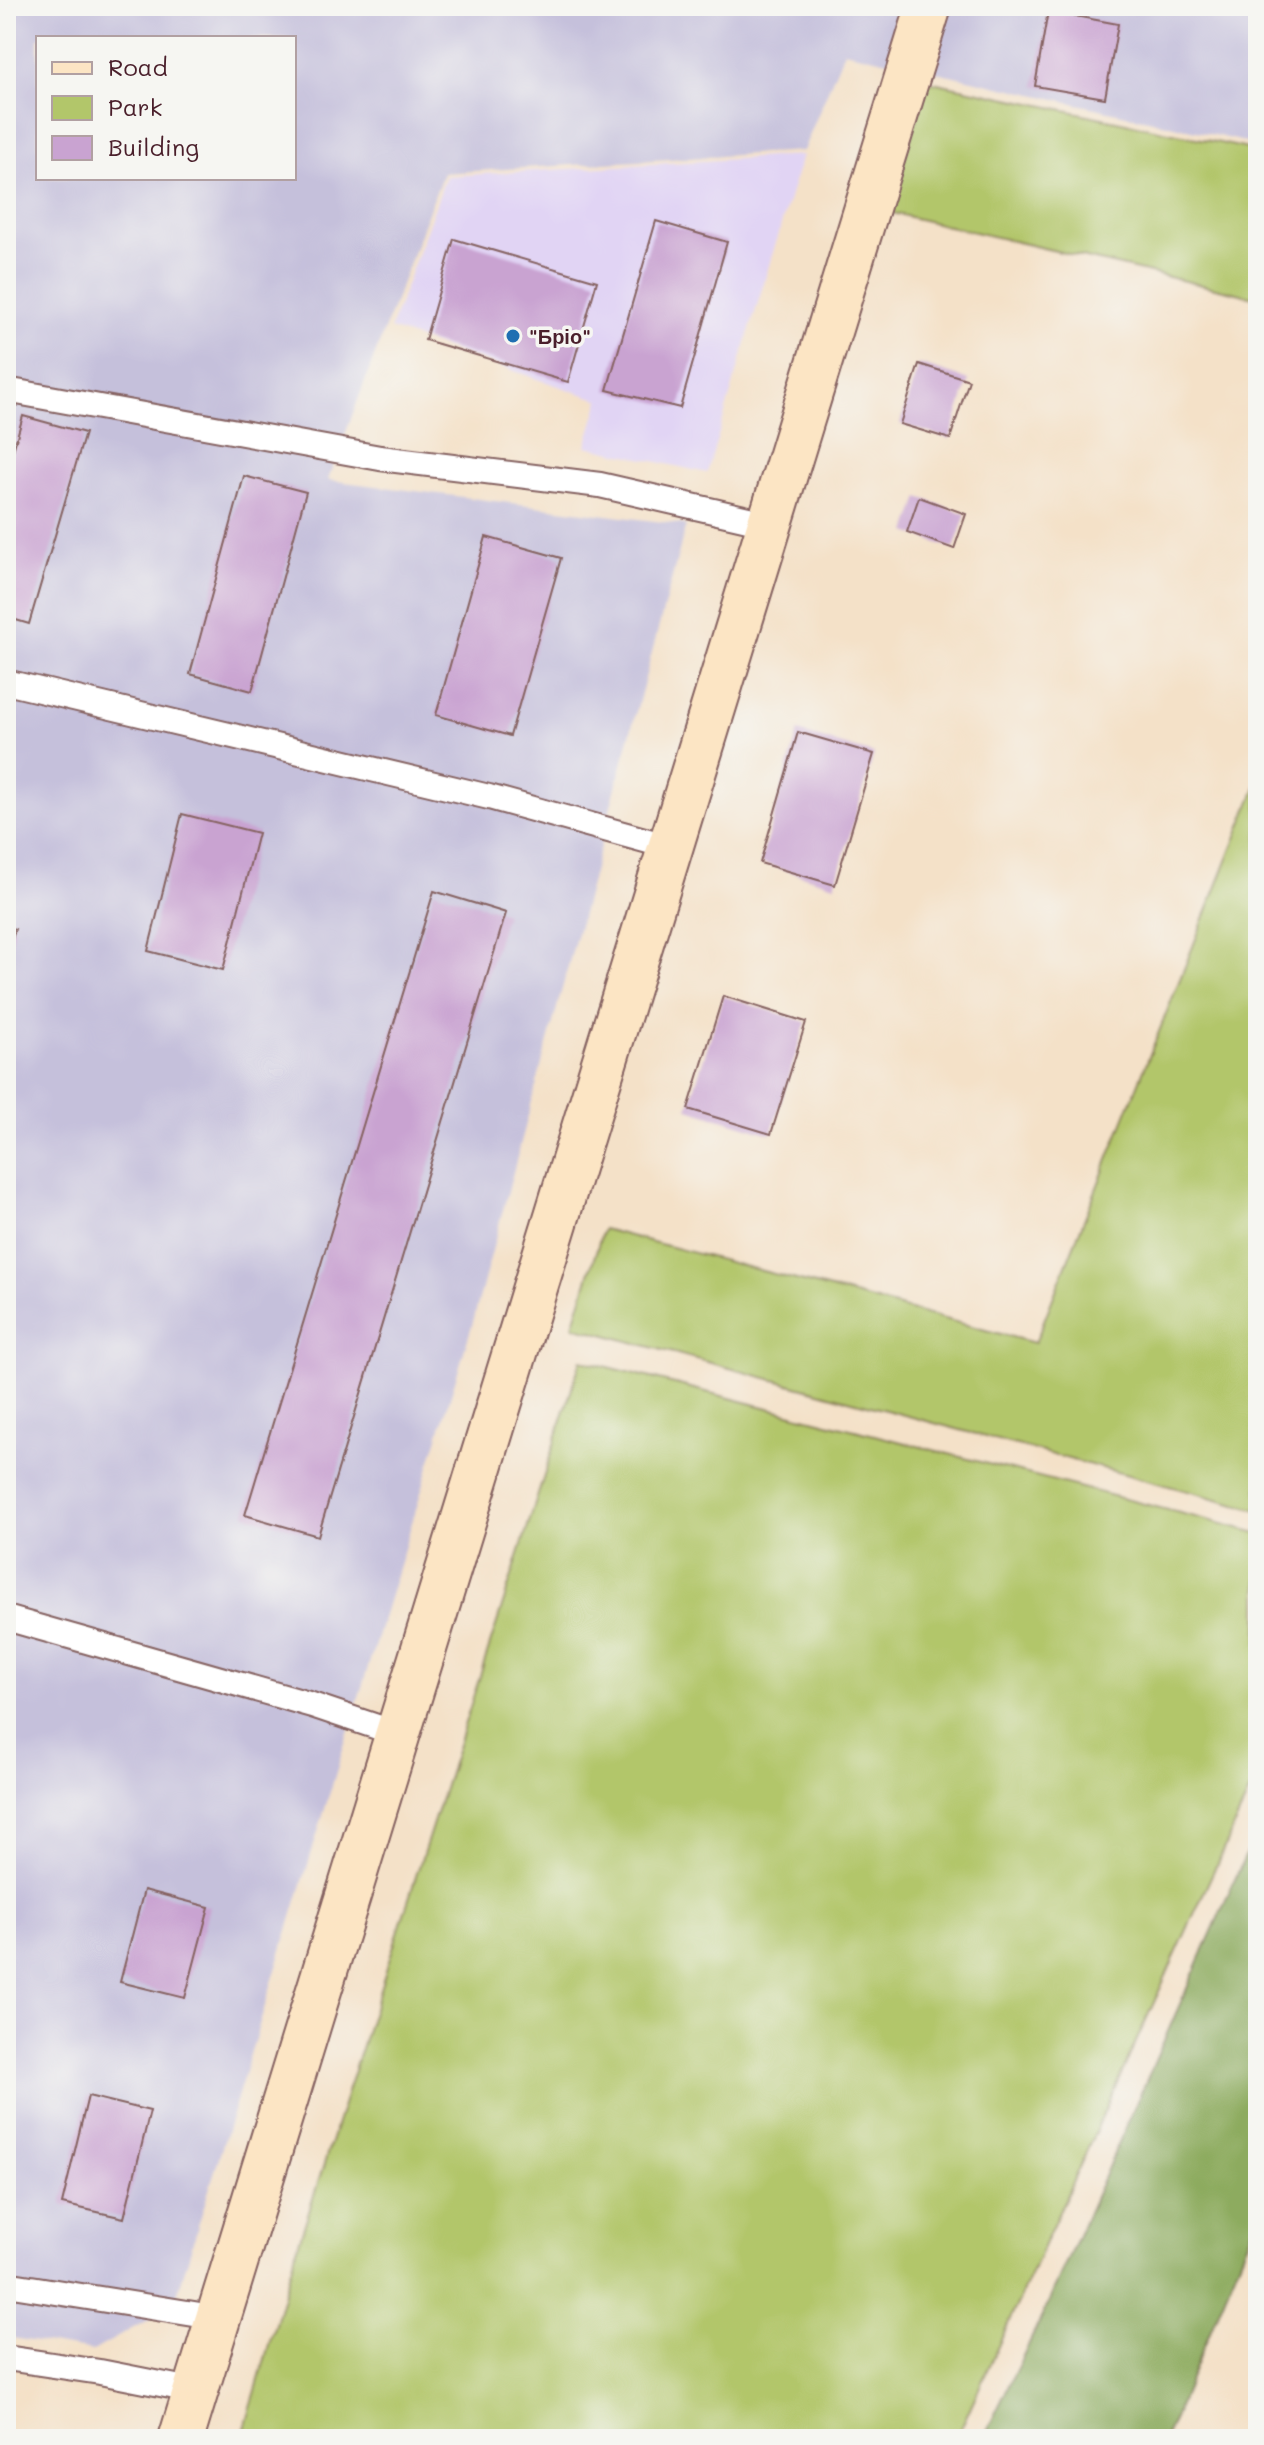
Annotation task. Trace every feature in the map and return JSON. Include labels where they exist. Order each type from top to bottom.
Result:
[{"type":"street","points":[[181,2439],[929,6]]},
{"type":"lane","points":[[6,390],[380,458],[600,485],[770,524]]},
{"type":"lane","points":[[6,682],[489,797],[670,847]]},
{"type":"lane","points":[[6,1618],[312,1705],[398,1734]]},
{"type":"lane","points":[[6,2284],[219,2318]]},
{"type":"lane","points":[[6,2358],[196,2391]]},
{"type":"shaded area","points":[[6,6],[1258,6],[1258,145],[844,51],[803,151],[443,173],[328,480],[686,525],[473,1322],[174,2305],[93,2351],[6,2337]]},
{"type":"shaded area","points":[[802,155],[707,473],[586,446],[600,400],[390,329],[446,176]]},
{"type":"green space","points":[[928,81],[1258,151],[1258,298],[888,212]]},
{"type":"green space","points":[[1258,783],[1258,1510],[573,1326],[603,1229],[1035,1343]]},
{"type":"green space","points":[[581,1360],[1258,1533],[1258,1773],[956,2439],[242,2439],[293,2261]]},
{"type":"green space","points":[[1258,1827],[1258,2217],[1165,2439],[983,2439],[1046,2308]]},
{"type":"building","points":[[1048,11],[1118,24],[1105,98],[1035,86]]},
{"type":"building","points":[[656,221],[727,242],[680,408],[607,390]]},
{"type":"building","points":[[454,239],[597,281],[568,382],[425,340]]},
{"type":"building","points":[[919,364],[969,380],[950,439],[900,424]]},
{"type":"building","points":[[23,416],[85,433],[29,624],[6,617],[6,475]]},
{"type":"building","points":[[244,476],[306,492],[252,691],[190,674]]},
{"type":"building","points":[[919,497],[966,514],[954,549],[907,532]]},
{"type":"building","points":[[486,537],[561,558],[510,736],[436,715]]},
{"type":"building","points":[[798,732],[874,754],[835,885],[760,863]]},
{"type":"building","points":[[182,814],[258,833],[223,970],[148,951]]},
{"type":"building","points":[[434,891],[506,913],[318,1536],[245,1515]]},
{"type":"building","points":[[6,927],[15,929],[7,957],[6,957]]},
{"type":"building","points":[[723,996],[806,1022],[771,1134],[688,1109]]},
{"type":"building","points":[[144,1890],[209,1907],[185,1998],[120,1982]]},
{"type":"building","points":[[88,2096],[150,2111],[124,2218],[62,2204]]},
{"type":"place","name":"\"Бріо\"","points":[[513,336]]}]
